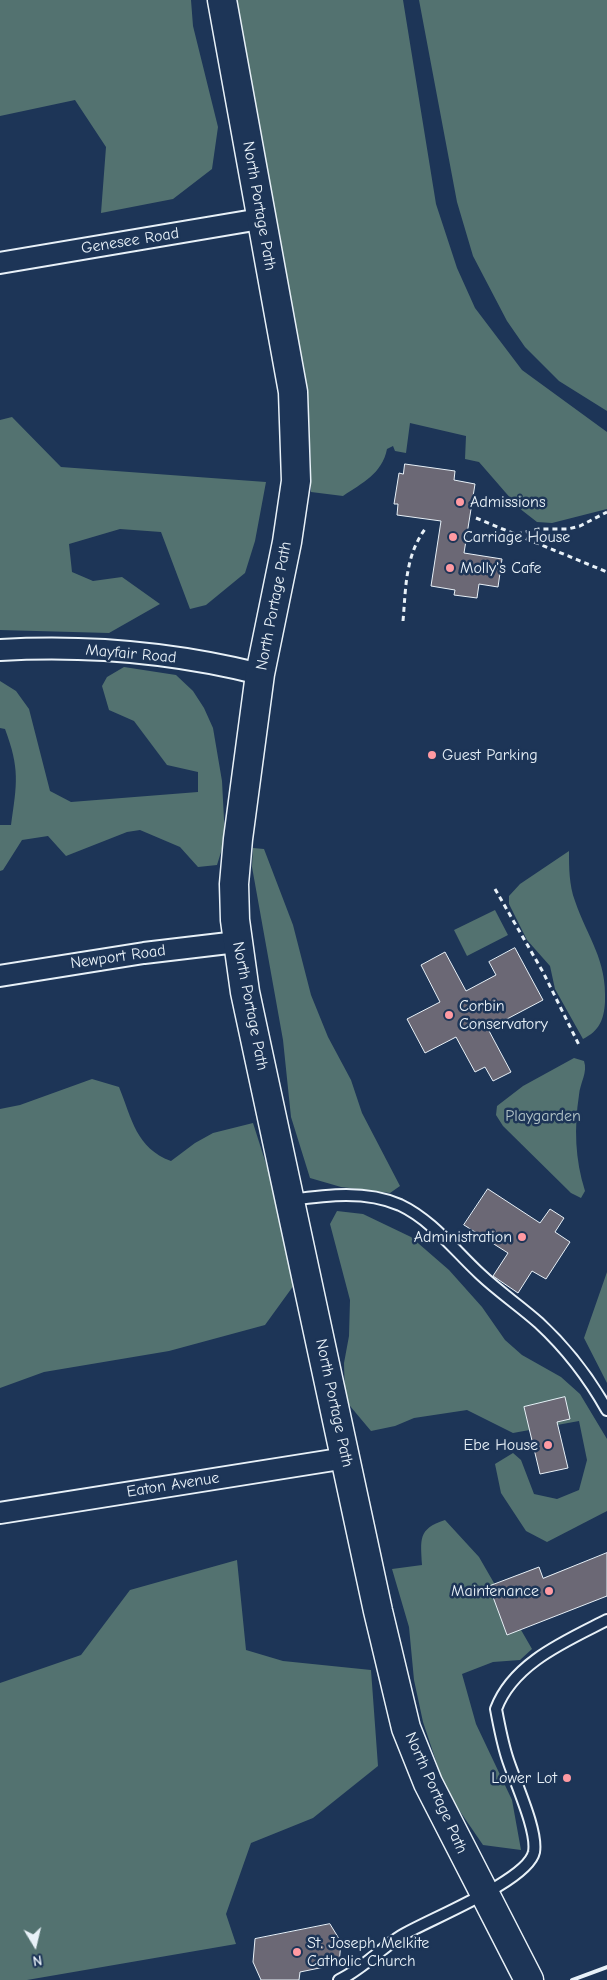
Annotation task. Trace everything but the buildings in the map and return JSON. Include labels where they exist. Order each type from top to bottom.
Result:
[{"type":"main road","name":"North Portage Path","points":[[222,0],[292,392],[296,481],[287,542],[260,674],[238,839],[234,884],[237,942],[245,992],[378,1611],[406,1728],[428,1783],[530,1980]]},
{"type":"street","name":"Genesee Road","points":[[0,262],[260,219]]},
{"type":"street","name":"Mayfair Road","points":[[0,650],[38,648],[158,654],[225,665],[260,674]]},
{"type":"street","name":"Newport Road","points":[[0,976],[144,953],[237,942]]},
{"type":"street","name":"Eaton Avenue","points":[[0,1513],[346,1458]]},
{"type":"lane","points":[[290,1200],[328,1195],[380,1198],[401,1206],[418,1217],[442,1236],[480,1274],[540,1323],[584,1374],[607,1410]]},
{"type":"lane","points":[[339,1980],[368,1962],[400,1936],[484,1894],[510,1877],[529,1861],[534,1852],[534,1837],[499,1727],[496,1709],[500,1697],[509,1684],[533,1662],[574,1636],[607,1620]]},
{"type":"path","points":[[515,534],[539,529],[574,527],[607,512]]},
{"type":"path","points":[[476,518],[607,572]]},
{"type":"path","points":[[403,621],[409,556],[415,542],[425,528]]},
{"type":"path","points":[[495,889],[543,972],[580,1047]]},
{"type":"green space","points":[[0,0],[191,0],[193,26],[218,127],[212,169],[173,199],[101,213],[106,147],[75,100],[0,116]]},
{"type":"green space","points":[[237,0],[403,0],[436,204],[457,268],[475,308],[522,370],[607,432],[607,509],[552,523],[537,522],[519,508],[479,462],[465,459],[466,436],[410,423],[406,453],[395,451],[393,446],[387,449],[381,465],[376,471],[364,482],[343,496],[311,492],[310,445],[302,369]]},
{"type":"green space","points":[[419,0],[607,0],[607,411],[559,381],[525,347],[507,321],[473,256],[457,202]]},
{"type":"green space","points":[[12,417],[61,467],[266,482],[255,541],[245,573],[206,605],[190,609],[161,532],[120,529],[69,544],[72,572],[93,581],[122,577],[160,604],[109,633],[0,630],[0,420]]},
{"type":"green space","points":[[124,667],[176,675],[193,691],[204,708],[213,728],[222,781],[225,839],[217,865],[198,867],[180,847],[140,830],[127,832],[66,856],[48,836],[22,840],[3,870],[0,871],[0,825],[11,825],[16,776],[10,743],[5,729],[0,728],[0,681],[16,691],[29,709],[50,791],[71,802],[198,792],[198,772],[167,765],[134,721],[109,710],[102,686],[107,677]]},
{"type":"green space","points":[[253,848],[264,849],[293,925],[311,995],[328,1037],[351,1080],[362,1113],[400,1186],[390,1193],[341,1187],[310,1178],[291,1117],[283,1040],[252,867]]},
{"type":"green space","points":[[569,851],[573,895],[600,961],[605,987],[602,1020],[597,1029],[583,1039],[555,989],[550,966],[527,940],[509,904],[509,896],[520,884]]},
{"type":"green space","points":[[495,910],[508,935],[467,956],[454,930]]},
{"type":"green space","name":"Playgarden","points":[[574,1058],[584,1061],[585,1065],[576,1119],[577,1155],[585,1191],[581,1198],[571,1193],[503,1126],[496,1115],[497,1106],[523,1086]]},
{"type":"green space","points":[[92,1079],[119,1087],[132,1121],[143,1140],[159,1155],[171,1161],[195,1143],[213,1133],[253,1123],[268,1170],[294,1285],[265,1325],[169,1351],[44,1372],[0,1388],[0,1109],[20,1105]]},
{"type":"green space","points":[[337,1211],[363,1214],[411,1237],[449,1270],[482,1307],[505,1340],[522,1355],[561,1377],[580,1394],[607,1439],[607,1511],[547,1542],[526,1531],[501,1493],[495,1464],[513,1453],[521,1460],[534,1494],[557,1499],[579,1490],[587,1460],[579,1421],[513,1433],[467,1410],[414,1418],[395,1426],[371,1431],[345,1400],[344,1363],[349,1336],[350,1300],[330,1224]]},
{"type":"green space","points":[[607,1272],[607,1383],[584,1338]]},
{"type":"green space","points":[[445,1520],[479,1557],[532,1649],[520,1660],[493,1662],[462,1674],[476,1724],[512,1800],[521,1850],[483,1845],[446,1791],[423,1722],[414,1680],[409,1627],[392,1569],[422,1565],[421,1542],[425,1532],[429,1527]]},
{"type":"green space","points":[[237,1560],[246,1650],[283,1661],[371,1670],[378,1766],[313,1818],[251,1843],[226,1914],[236,1944],[27,1980],[0,1980],[0,1683],[81,1655],[130,1590]]},
{"type":"railway","points":[[572,1980],[607,1967]]},
{"type":"place","name":"Admissions","points":[[460,502]]},
{"type":"place","name":"Carriage House","points":[[453,537]]},
{"type":"place","name":"Molly's Cafe","points":[[450,568]]},
{"type":"place","name":"Guest Parking","points":[[432,755]]},
{"type":"place","name":"Corbin Conservatory","points":[[449,1015]]},
{"type":"place","name":"Administration","points":[[522,1237]]},
{"type":"place","name":"Ebe House","points":[[548,1445]]},
{"type":"place","name":"Maintenance","points":[[549,1591]]},
{"type":"place","name":"Lower Lot","points":[[567,1778]]},
{"type":"place","name":"St. Joseph Melkite Catholic Church","points":[[297,1952]]}]
